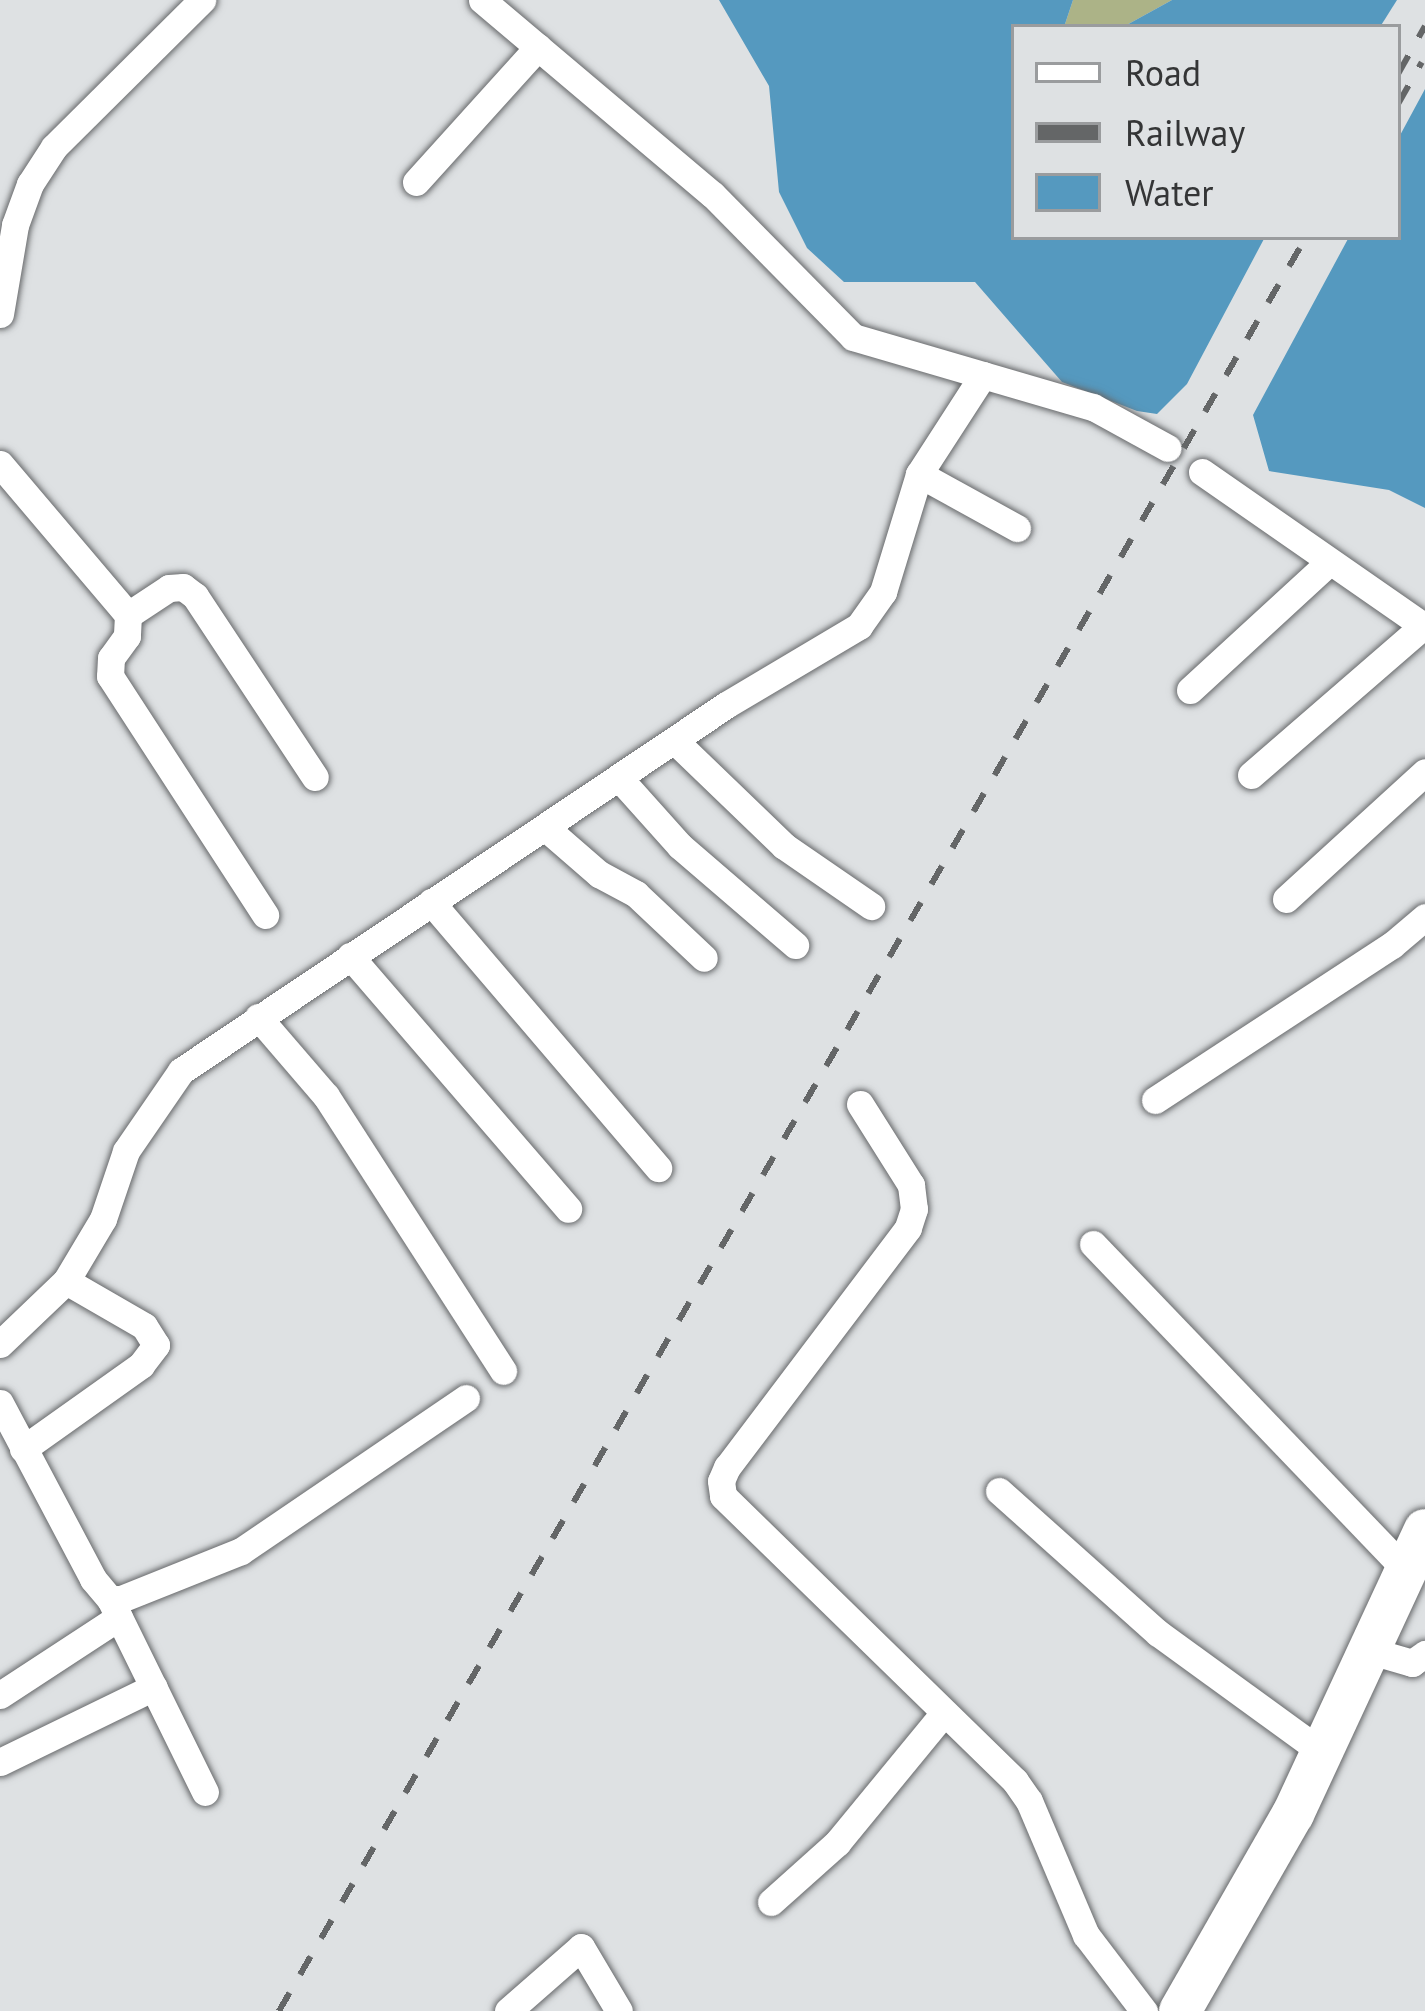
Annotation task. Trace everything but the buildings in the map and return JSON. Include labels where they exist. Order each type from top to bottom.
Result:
[{"type":"main road","points":[[1180,2011],[1323,1754],[1408,1661],[1407,1571],[1425,1530]]},
{"type":"street","points":[[0,314],[15,225],[30,184],[54,147],[202,0]]},
{"type":"street","points":[[482,0],[713,195],[854,337],[1093,407],[1168,448]]},
{"type":"street","points":[[416,182],[538,47]]},
{"type":"street","points":[[0,1344],[66,1280],[103,1220],[126,1150],[181,1071],[675,741],[860,626],[883,592],[919,474],[983,375]]},
{"type":"street","points":[[0,464],[128,615],[127,636],[112,658],[110,676],[265,915]]},
{"type":"street","points":[[1202,472],[1424,627],[1251,775]]},
{"type":"street","points":[[919,474],[1018,528]]},
{"type":"street","points":[[1190,689],[1329,562]]},
{"type":"street","points":[[128,615],[170,588],[183,587],[195,596],[315,778]]},
{"type":"street","points":[[675,741],[784,846],[872,906]]},
{"type":"street","points":[[1286,899],[1425,772]]},
{"type":"street","points":[[620,779],[680,845],[795,945]]},
{"type":"street","points":[[547,829],[599,874],[636,894],[704,958]]},
{"type":"street","points":[[431,902],[658,1168]]},
{"type":"street","points":[[1155,1100],[1392,945],[1425,917]]},
{"type":"street","points":[[350,956],[568,1209]]},
{"type":"street","points":[[258,1017],[326,1096],[503,1371]]},
{"type":"street","points":[[860,1104],[910,1185],[914,1209],[908,1228],[721,1481],[723,1496],[807,1572],[1022,1791],[1086,1934],[1144,2011]]},
{"type":"street","points":[[1093,1244],[1407,1571]]},
{"type":"street","points":[[23,1449],[141,1365],[156,1345],[144,1326],[66,1280]]},
{"type":"street","points":[[0,1695],[115,1608],[241,1551],[466,1398]]},
{"type":"street","points":[[0,1403],[94,1580],[115,1608],[205,1792]]},
{"type":"street","points":[[999,1491],[1158,1633],[1323,1754]]},
{"type":"street","points":[[0,1762],[154,1687]]},
{"type":"street","points":[[770,1903],[837,1844],[943,1714]]},
{"type":"street","points":[[508,2011],[581,1947],[619,2011]]},
{"type":"green space","points":[[1073,0],[1172,0],[1128,24],[1065,24]]},
{"type":"water","points":[[719,0],[1073,0],[1065,24],[1011,24],[1011,240],[1263,240],[1187,384],[1157,414],[1137,411],[1062,382],[975,282],[844,282],[807,248],[779,192],[769,86]]},
{"type":"water","points":[[1172,0],[1397,0],[1382,24],[1128,24]]},
{"type":"water","points":[[1425,89],[1425,508],[1389,490],[1269,471],[1253,415],[1347,240],[1401,240],[1401,133]]},
{"type":"railway","points":[[1401,69],[1425,26]]},
{"type":"railway","points":[[1401,99],[1422,62]]},
{"type":"railway","points":[[279,2011],[1304,240]]}]
